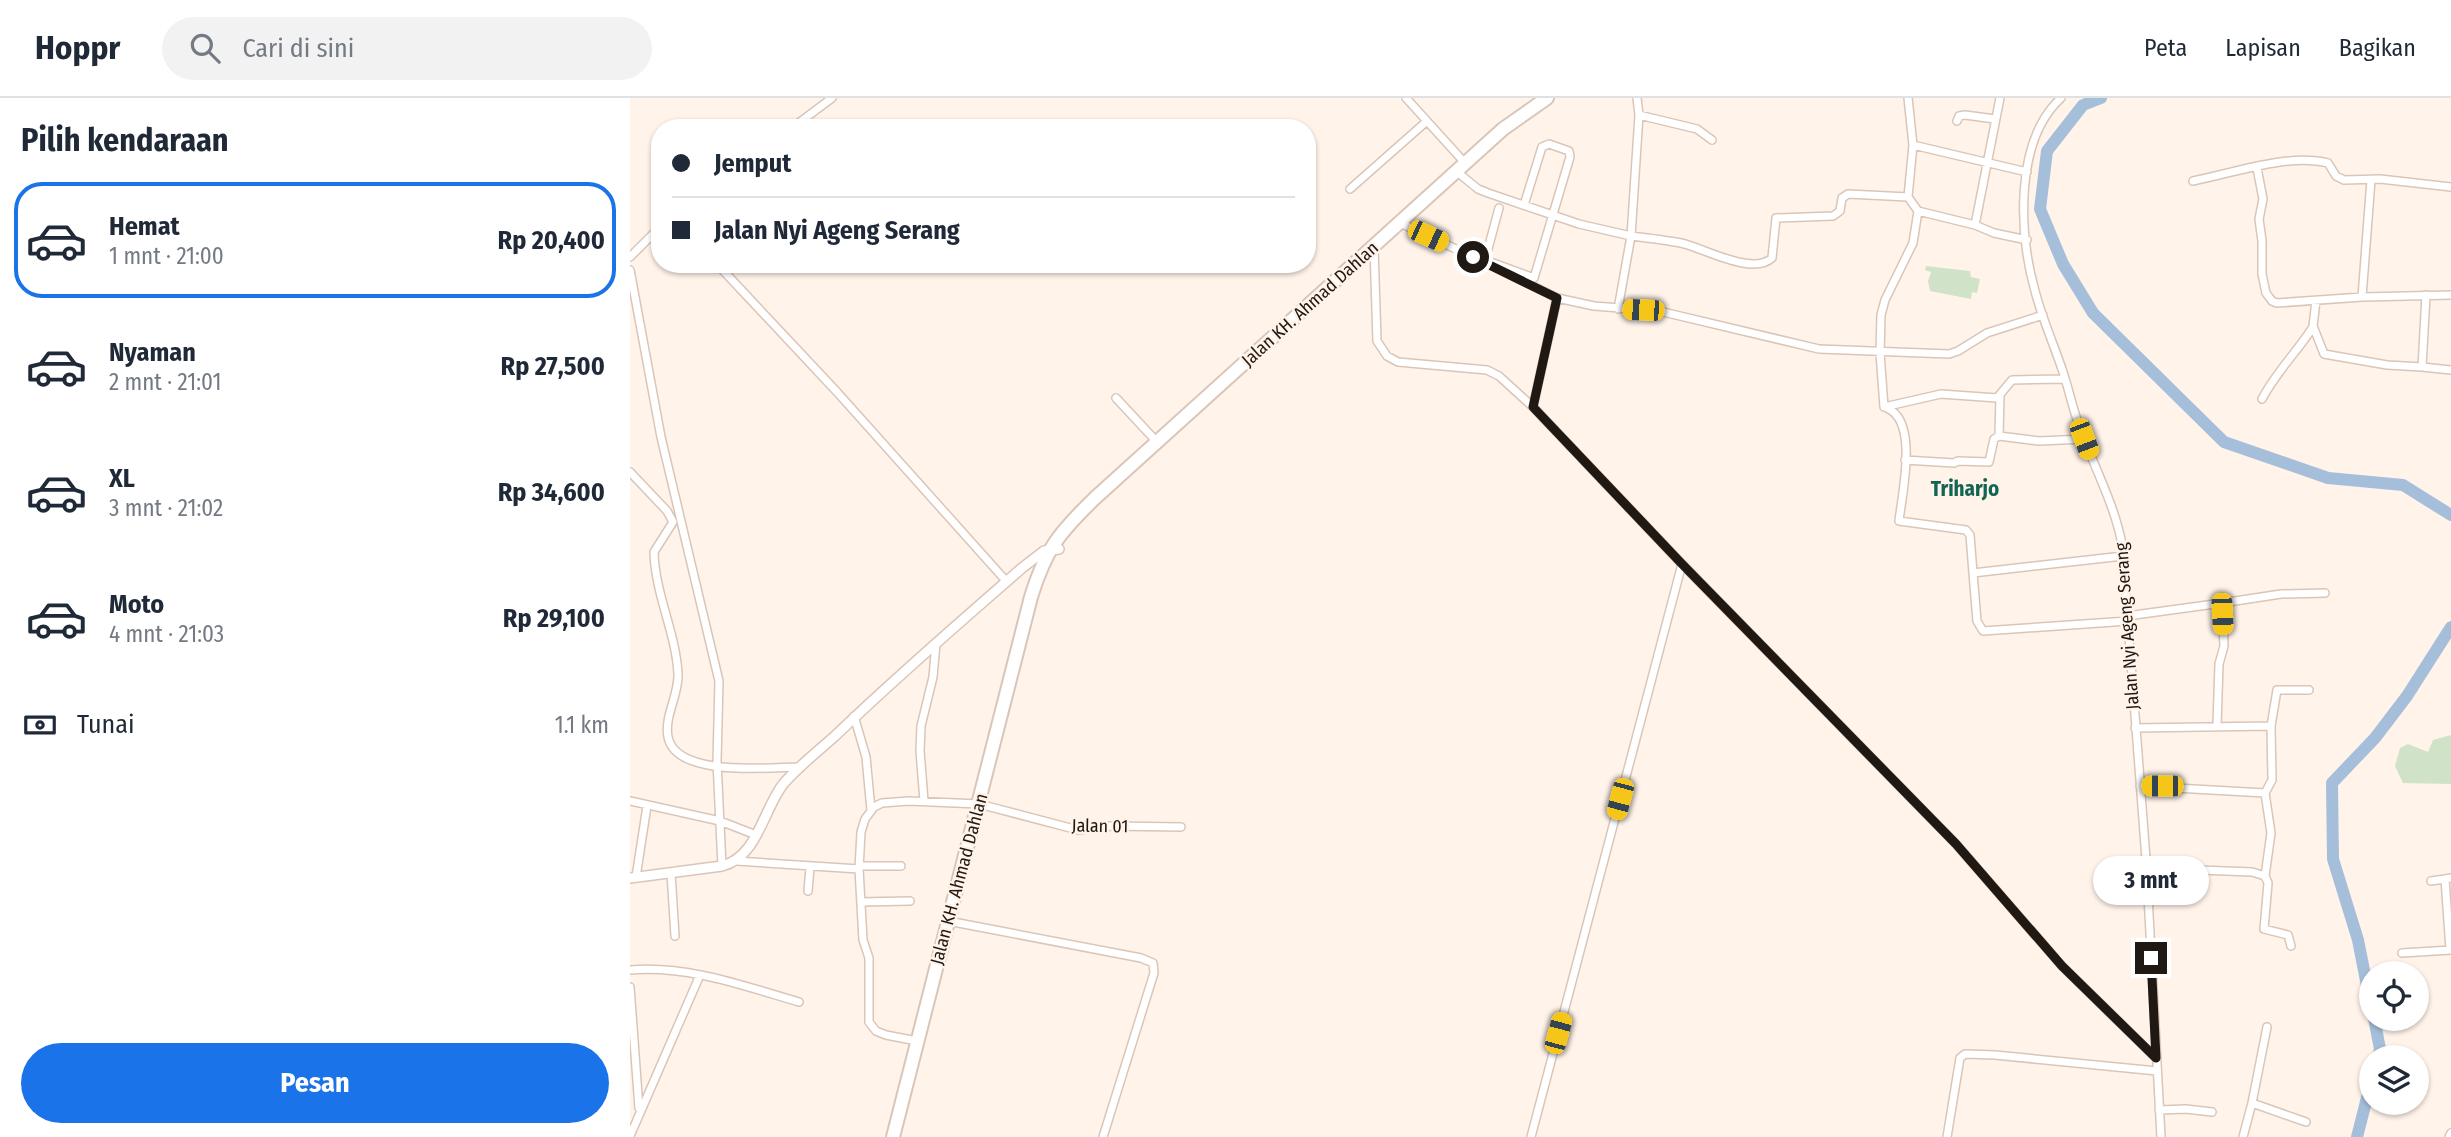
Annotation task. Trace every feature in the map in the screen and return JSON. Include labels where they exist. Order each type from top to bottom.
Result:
[{"type":"highway","name":"Jalan KH. Ahmad Dahlan","points":[[893,1137],[1026,621],[1054,549],[1125,478],[1156,440],[1503,129],[1547,98]]},
{"type":"highway","points":[[1029,563],[1043,574]]},
{"type":"street","points":[[804,119],[832,98]]},
{"type":"street","points":[[1406,98],[1427,121],[1478,189],[1553,215],[1631,236],[1684,243],[1736,262],[1764,262],[1772,258],[1776,218],[1833,216],[1840,211],[1842,198],[1848,194],[1908,197]]},
{"type":"street","points":[[1618,309],[1631,236],[1639,115],[1637,98]]},
{"type":"street","points":[[1908,98],[1913,145],[1908,197],[1918,211],[2027,240]]},
{"type":"street","points":[[1975,225],[2000,98]]},
{"type":"street","name":"Jalan Nyi Ageng Serang","points":[[2061,98],[2041,121],[2030,155],[2024,201],[2027,240],[2030,270],[2043,315],[2084,439],[2117,519],[2123,556],[2146,867],[2161,1137]]},
{"type":"street","points":[[1639,115],[1697,129],[1712,140]]},
{"type":"street","points":[[1957,121],[1962,115],[1995,119]]},
{"type":"street","points":[[1350,189],[1427,121]]},
{"type":"street","points":[[1499,208],[1485,260],[1534,278],[1570,157],[1567,149],[1547,144],[1542,147],[1524,205]]},
{"type":"street","points":[[1913,145],[2027,172]]},
{"type":"street","points":[[2193,181],[2273,163],[2311,160],[2331,165],[2336,176],[2341,179],[2451,187]]},
{"type":"street","points":[[2257,168],[2263,200],[2259,219],[2262,274],[2266,293],[2272,301],[2277,303],[2451,295]]},
{"type":"street","points":[[2362,297],[2371,180]]},
{"type":"street","points":[[1918,211],[1913,243],[1885,300],[1881,315],[1882,401],[1884,407],[1896,414],[1906,438],[1899,521],[1966,530],[1970,535],[1977,621],[1983,631],[2127,618],[2281,594],[2325,593]]},
{"type":"street","points":[[1400,223],[1571,303],[1659,311],[1819,349],[1949,354],[1987,333],[2043,315]]},
{"type":"street","points":[[630,257],[651,236]]},
{"type":"street","points":[[1373,246],[1377,341],[1387,356],[1398,362],[1493,372],[1533,407],[1682,564],[1956,844],[2062,966],[2156,1058]]},
{"type":"street","points":[[630,270],[661,437],[719,681],[717,766],[722,866]]},
{"type":"street","points":[[725,273],[837,392],[1007,582]]},
{"type":"street","points":[[2422,367],[2426,295]]},
{"type":"street","points":[[1533,407],[1557,298]]},
{"type":"street","points":[[2316,301],[2313,326],[2324,354],[2387,365],[2451,370]]},
{"type":"street","points":[[2262,399],[2271,382],[2313,326]]},
{"type":"street","points":[[1887,408],[1941,394],[1991,400],[2000,396],[2012,380],[2065,379]]},
{"type":"street","points":[[1999,436],[2000,396]]},
{"type":"street","points":[[1116,398],[1156,440]]},
{"type":"street","points":[[1905,460],[1989,462],[1994,439],[1999,436],[2039,441],[2084,439]]},
{"type":"street","points":[[630,472],[667,511],[673,522],[654,552],[678,676],[668,724],[670,745],[688,761],[717,766],[801,767]]},
{"type":"street","points":[[737,861],[756,835],[779,791],[801,767],[936,643],[1029,563],[1054,549]]},
{"type":"street","points":[[1973,573],[2123,556]]},
{"type":"street","points":[[1531,1137],[1682,564]]},
{"type":"street","points":[[2217,726],[2219,664],[2224,646],[2222,603]]},
{"type":"street","points":[[924,802],[921,726],[933,677],[936,643]]},
{"type":"street","points":[[2291,946],[2288,935],[2264,929],[2268,883],[2265,876],[2271,833],[2265,793],[2272,780],[2271,726],[2277,690],[2309,690]]},
{"type":"street","points":[[854,716],[866,757],[871,810],[865,819],[862,832],[859,868],[863,940],[869,958],[869,1022],[876,1031],[886,1035],[917,1041]]},
{"type":"street","points":[[2135,728],[2271,726]]},
{"type":"street","points":[[2140,786],[2265,793]]},
{"type":"street","points":[[630,801],[720,821],[756,835]]},
{"type":"street","name":"Jalan 01","points":[[871,810],[883,803],[979,804],[1078,830],[1109,826],[1181,827]]},
{"type":"street","points":[[647,806],[633,878],[722,866],[737,861],[810,867],[901,866]]},
{"type":"street","points":[[808,891],[810,867]]},
{"type":"street","points":[[2146,867],[2252,872],[2265,876]]},
{"type":"street","points":[[670,873],[675,936]]},
{"type":"street","points":[[2402,953],[2450,950],[2448,879],[2431,881]]},
{"type":"street","points":[[861,902],[910,901]]},
{"type":"street","points":[[947,922],[1141,958],[1153,963],[1154,973],[1103,1137]]},
{"type":"street","points":[[630,971],[655,968],[700,975],[799,1002]]},
{"type":"street","points":[[630,1136],[700,975]]},
{"type":"street","points":[[630,987],[639,1112]]},
{"type":"street","points":[[2243,1137],[2267,1027]]},
{"type":"street","points":[[1947,1137],[1960,1058],[1965,1054],[2009,1056],[2157,1072]]},
{"type":"street","points":[[2252,1103],[2306,1122]]},
{"type":"street","points":[[2159,1110],[2212,1112]]},
{"type":"green space","points":[[1926,266],[1970,271],[1971,277],[1980,279],[1977,293],[1972,292],[1971,299],[1930,291],[1928,281],[1931,272],[1925,270]]},
{"type":"green space","points":[[2451,735],[2451,784],[2403,783],[2395,766],[2400,748],[2408,744],[2428,752],[2433,740]]},
{"type":"waterway","points":[[2101,98],[2083,105],[2047,151],[2040,209],[2063,264],[2093,313],[2224,442],[2328,478],[2403,485],[2451,515]]},
{"type":"waterway","points":[[2362,961],[2333,859],[2332,783],[2375,738],[2407,696],[2451,627]]},
{"type":"waterway","points":[[2377,1031],[2379,1045]]},
{"type":"waterway","points":[[2357,1137],[2363,1115]]},
{"type":"district","name":"Triharjo","points":[[1965,489]]},
{"type":"route","points":[[1473,257],[1557,298],[1533,407],[1682,564],[1956,844],[2062,966],[2156,1058],[2151,958]]}]
